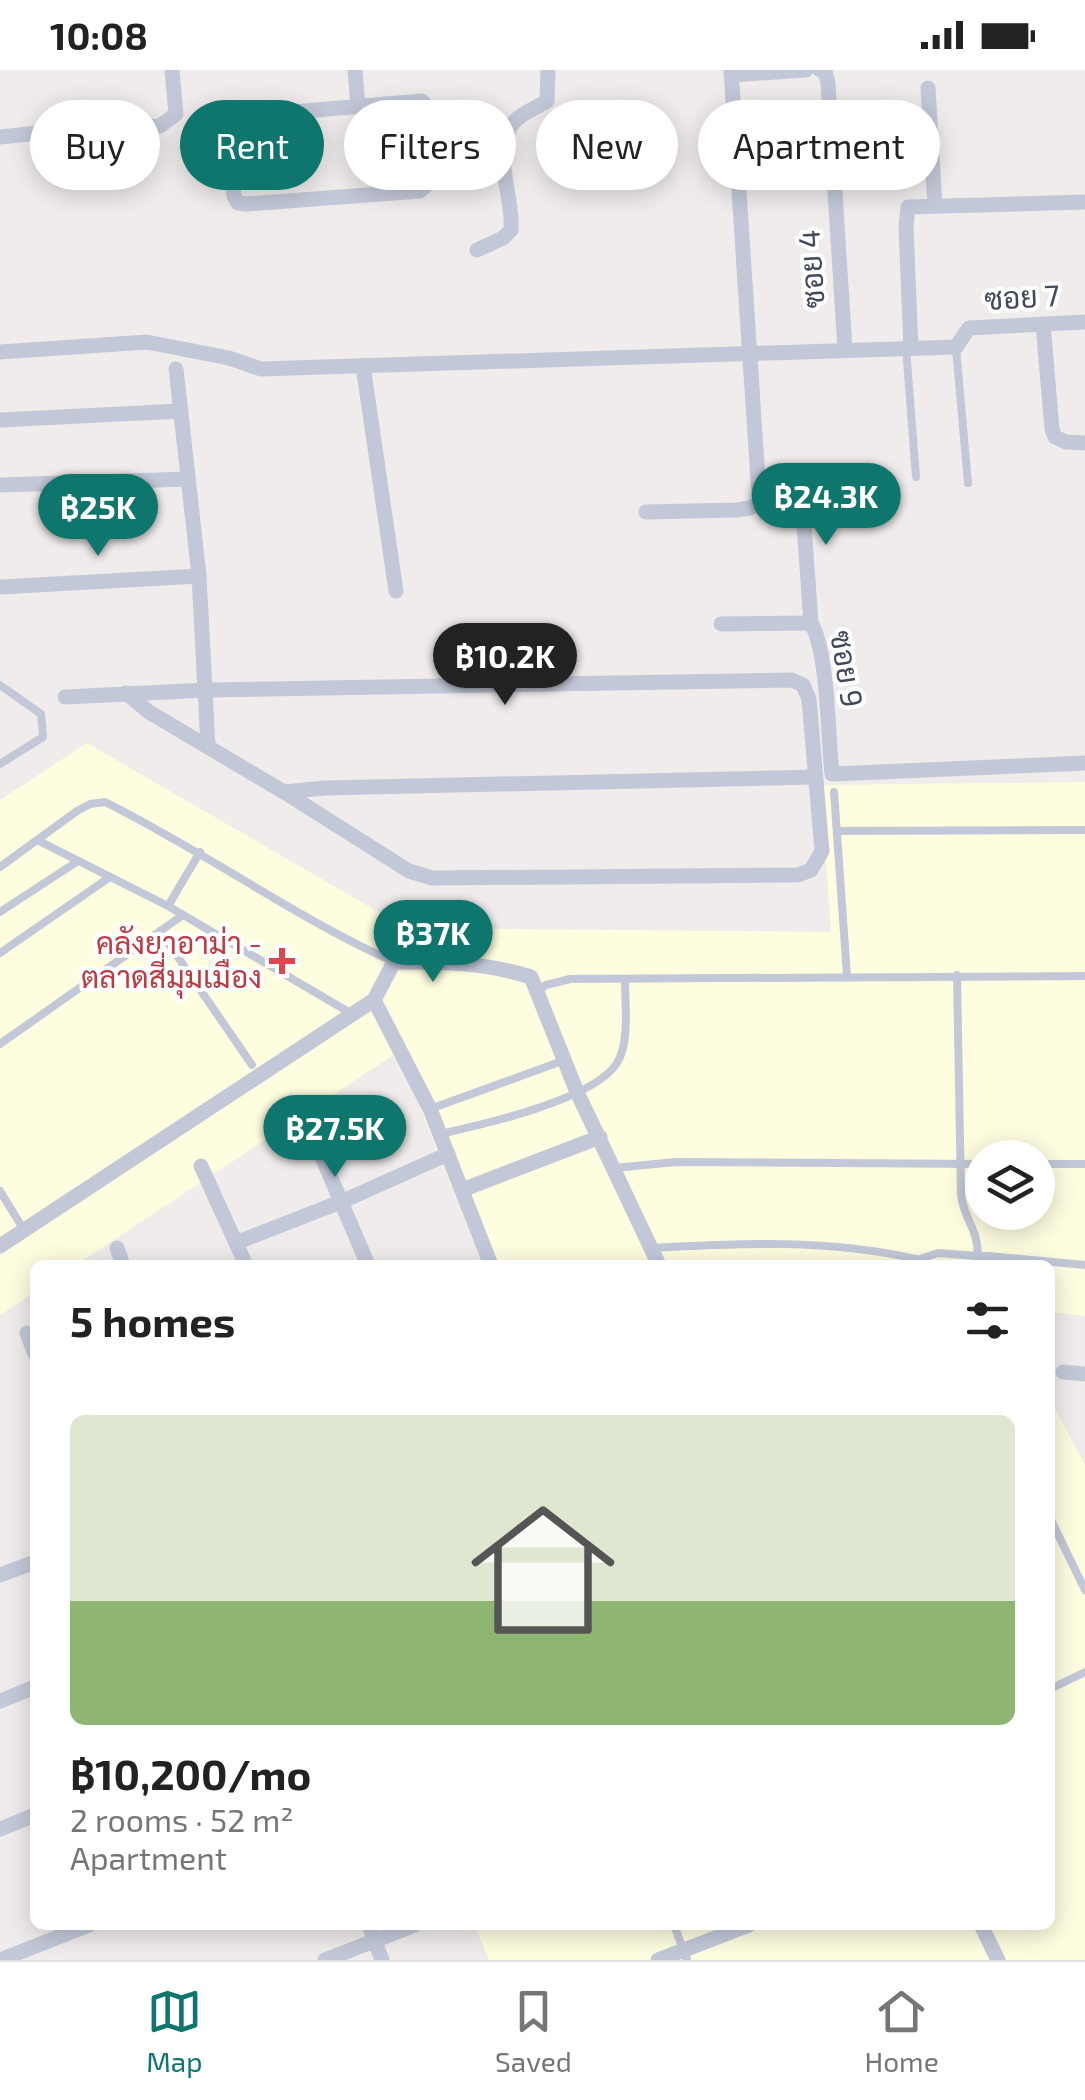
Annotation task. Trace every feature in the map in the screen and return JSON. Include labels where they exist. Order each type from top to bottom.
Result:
[{"type":"street","points":[[0,137],[160,126],[176,114],[172,70]]},
{"type":"street","points":[[355,70],[358,100]]},
{"type":"street","points":[[478,250],[503,238],[510,230],[506,136],[518,117],[547,101],[548,70]]},
{"type":"street","points":[[646,512],[736,510],[750,508],[764,499],[760,494],[749,352],[731,73],[806,70]]},
{"type":"street","name":"ซอย 4","points":[[820,70],[825,71],[828,83],[845,349]]},
{"type":"street","points":[[928,88],[935,206]]},
{"type":"street","points":[[422,101],[427,105],[427,188],[238,203],[234,196],[228,122],[233,117],[358,106],[422,101]]},
{"type":"street","points":[[909,348],[908,208],[1085,202]]},
{"type":"street","name":"ซอย 7","points":[[0,352],[147,342],[262,369],[956,348],[969,328],[1085,322]]},
{"type":"street","points":[[1043,324],[1052,429],[1055,437],[1066,442],[1085,443]]},
{"type":"street","points":[[363,366],[396,591]]},
{"type":"street","points":[[176,369],[199,576],[208,747]]},
{"type":"street","points":[[0,420],[181,411]]},
{"type":"street","points":[[0,485],[188,479]]},
{"type":"street","name":"ซอย 9","points":[[764,499],[803,511],[810,622],[820,655],[832,774],[1085,763]]},
{"type":"street","points":[[0,586],[199,576]]},
{"type":"street","points":[[722,624],[810,622]]},
{"type":"street","points":[[65,697],[126,693],[207,690],[792,680],[803,685],[809,699],[822,851],[812,870],[798,875],[432,878],[409,871],[148,712],[126,693]]},
{"type":"street","points":[[284,792],[815,776]]},
{"type":"street","points":[[0,1246],[374,1000],[394,962],[494,965],[530,977],[578,1092],[657,1260]]},
{"type":"street","points":[[374,1000],[430,1110],[489,1260]]},
{"type":"street","points":[[300,1103],[366,1260]]},
{"type":"street","points":[[462,1190],[600,1137]]},
{"type":"street","points":[[238,1242],[448,1154]]},
{"type":"street","points":[[201,1166],[244,1260]]},
{"type":"street","points":[[117,1248],[121,1260]]},
{"type":"street","points":[[26,1333],[30,1342]]},
{"type":"street","points":[[1063,1372],[1085,1374]]},
{"type":"street","points":[[0,1576],[30,1564]]},
{"type":"street","points":[[0,1701],[30,1689]]},
{"type":"street","points":[[0,1829],[30,1817]]},
{"type":"street","points":[[0,1960],[76,1930]]},
{"type":"street","points":[[658,1960],[685,1955],[738,1930]]},
{"type":"street","points":[[976,1960],[996,1956],[984,1930]]},
{"type":"street","points":[[325,1960],[372,1933],[382,1960]]},
{"type":"lane","points":[[909,348],[916,477]]},
{"type":"lane","points":[[956,348],[968,483]]},
{"type":"lane","points":[[0,685],[41,714],[45,730],[43,737],[0,764]]},
{"type":"lane","points":[[834,792],[847,975]]},
{"type":"lane","points":[[0,866],[90,804],[105,802],[394,962]]},
{"type":"lane","points":[[838,831],[1085,830]]},
{"type":"lane","points":[[39,841],[168,906],[352,1014]]},
{"type":"lane","points":[[168,906],[200,852]]},
{"type":"lane","points":[[0,912],[78,861]]},
{"type":"lane","points":[[0,953],[110,877]]},
{"type":"lane","points":[[0,1044],[183,915]]},
{"type":"lane","points":[[160,930],[252,1065]]},
{"type":"lane","points":[[957,975],[963,1207],[977,1234],[978,1260]]},
{"type":"lane","points":[[537,992],[570,980],[1085,976]]},
{"type":"lane","points":[[440,1134],[522,1113],[578,1092],[616,1066],[621,1053],[625,979]]},
{"type":"lane","points":[[430,1110],[565,1060]]},
{"type":"lane","points":[[614,1168],[676,1162],[965,1164]]},
{"type":"lane","points":[[1055,1164],[1085,1164]]},
{"type":"lane","points":[[0,1191],[24,1230]]},
{"type":"lane","points":[[651,1248],[730,1243],[842,1246],[916,1259],[938,1253],[973,1260]]},
{"type":"lane","points":[[1055,1264],[1085,1265]]},
{"type":"lane","points":[[1055,1528],[1085,1590]]},
{"type":"lane","points":[[1055,1687],[1085,1672]]},
{"type":"lane","points":[[676,1930],[685,1955]]},
{"type":"shaded area","points":[[87,743],[406,928],[831,932],[821,785],[1085,782],[1085,1316],[1055,1313],[1055,1260],[481,1260],[398,1052],[84,1260],[30,1260],[30,1295],[0,1315],[0,800]]},
{"type":"shaded area","points":[[1055,1408],[1085,1465],[1085,1960],[489,1960],[477,1930],[1055,1930]]},
{"type":"place","name":"คลังยาอาม่า - ตลาดสี่มุมเมือง","points":[[282,961]]}]
